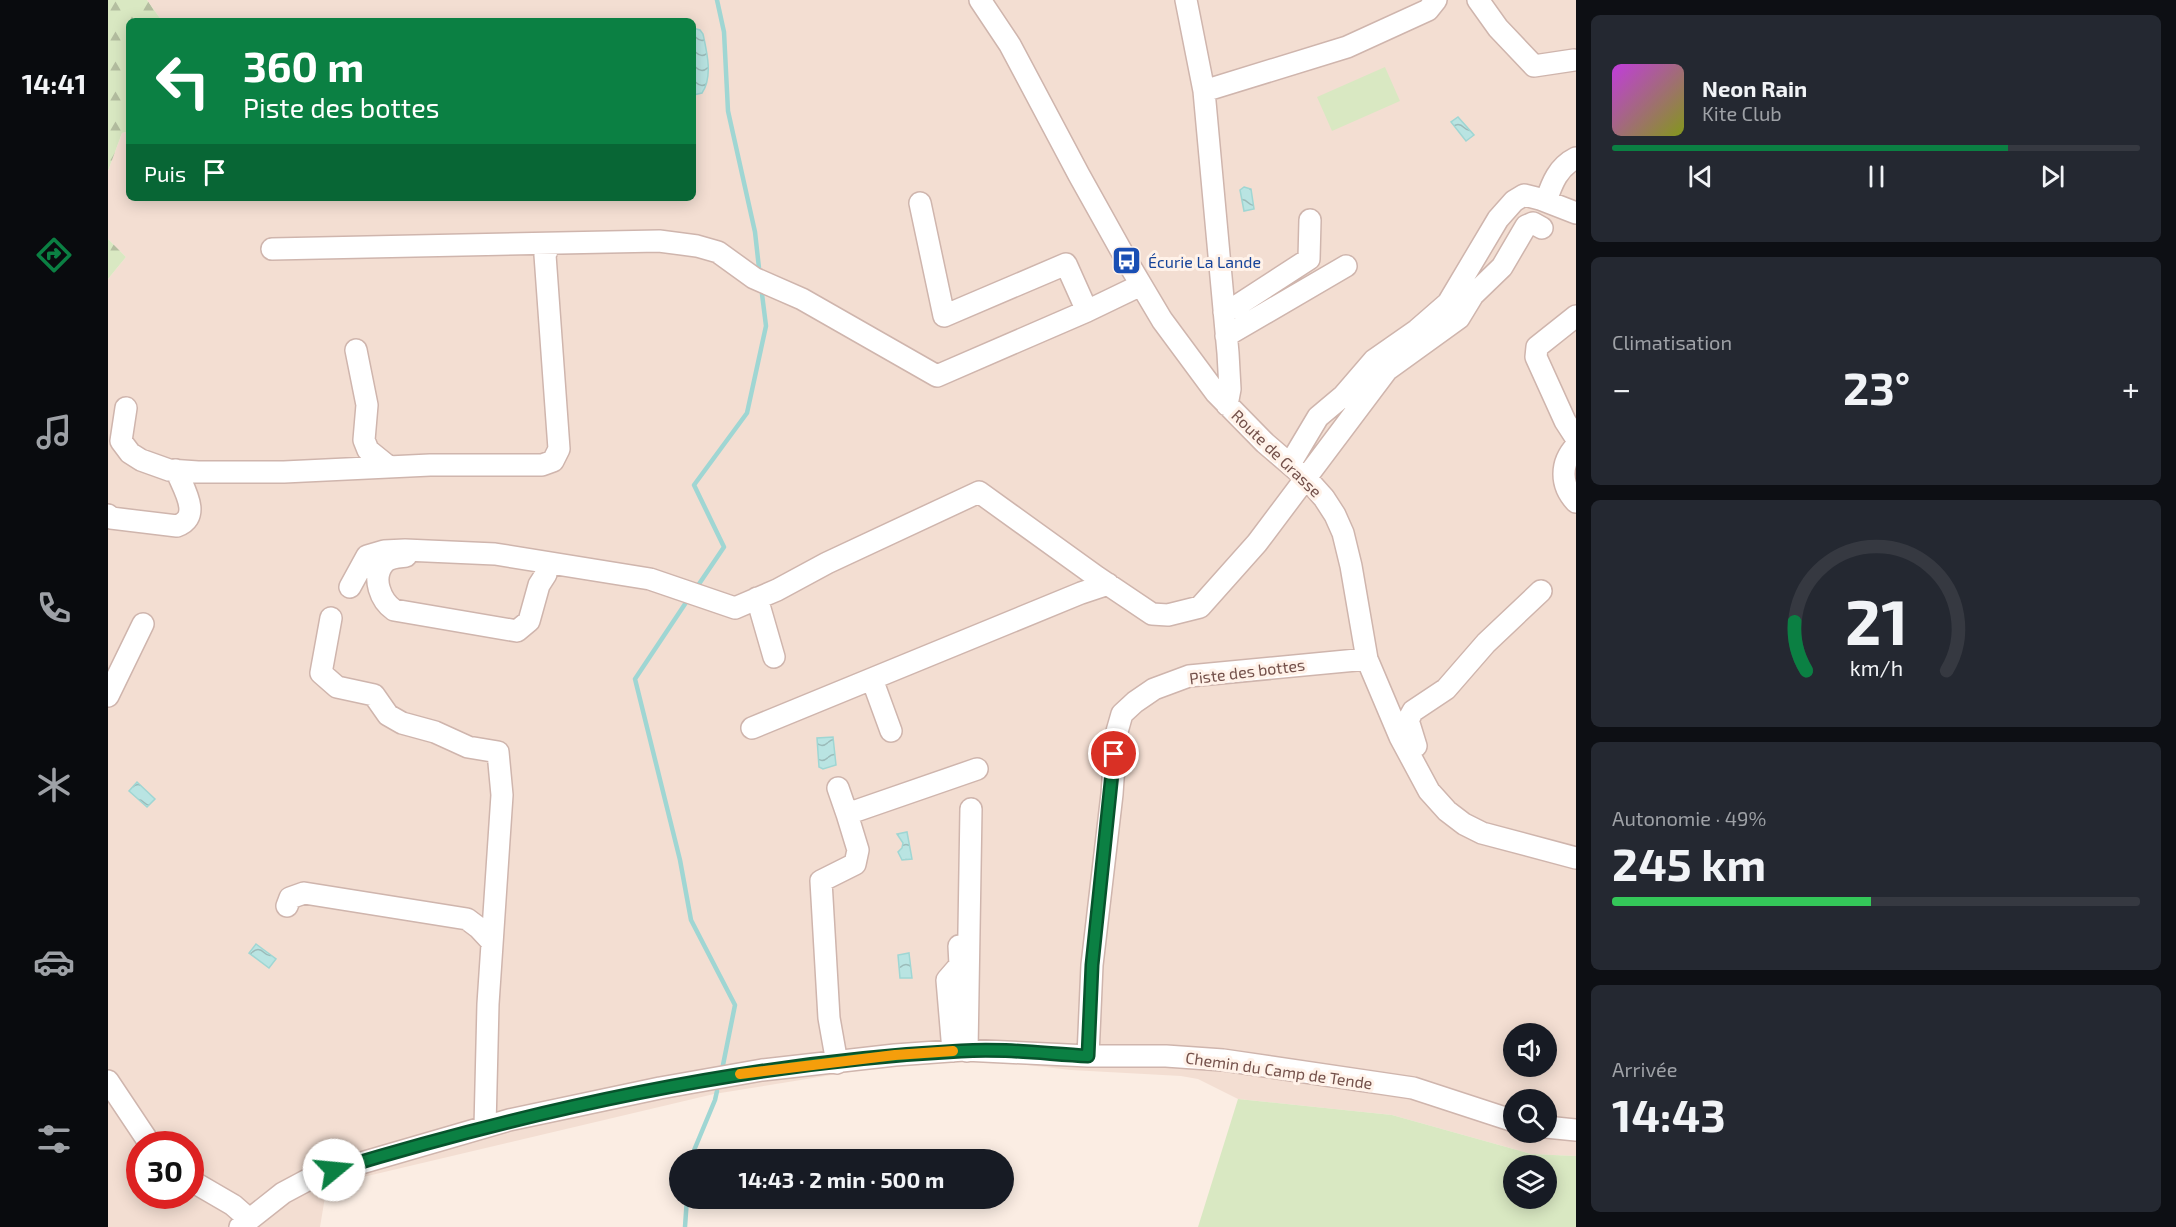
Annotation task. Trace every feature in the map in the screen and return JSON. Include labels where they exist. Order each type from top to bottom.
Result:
[{"type":"street","name":"Route de Grasse","points":[[980,0],[1011,45],[1079,175],[1162,320],[1201,375],[1227,405],[1307,479],[1335,515],[1343,533],[1367,658],[1400,737],[1429,791],[1447,811],[1482,834],[1576,858]]},
{"type":"street","points":[[1186,0],[1204,91],[1227,344],[1230,390],[1227,405]]},
{"type":"street","points":[[1204,91],[1347,47],[1428,10],[1436,0]]},
{"type":"street","points":[[1478,0],[1498,28],[1534,66],[1574,60]]},
{"type":"street","points":[[1546,201],[1553,179],[1566,163],[1576,158]]},
{"type":"street","points":[[1290,464],[1317,417],[1343,396],[1374,360],[1417,330],[1448,303],[1498,219],[1515,201],[1524,195],[1576,213]]},
{"type":"street","points":[[920,203],[944,316],[1066,264],[1087,311]]},
{"type":"street","points":[[1224,312],[1309,259],[1310,220]]},
{"type":"street","points":[[350,587],[367,556],[384,551],[495,554],[650,579],[735,608],[979,492],[1152,614],[1168,615],[1200,607],[1257,543],[1387,370],[1459,318],[1473,295],[1502,267],[1526,226],[1533,223],[1542,228]]},
{"type":"street","points":[[272,249],[659,241],[697,246],[718,252],[754,278],[802,299],[937,376],[1141,285]]},
{"type":"street","points":[[126,408],[121,441],[130,453],[141,460],[176,470],[284,472],[430,465],[528,466],[553,461],[559,449],[544,255],[550,244]]},
{"type":"street","points":[[1201,375],[1227,344],[1346,266]]},
{"type":"street","points":[[1576,316],[1537,348],[1536,357],[1565,420],[1576,438]]},
{"type":"street","points":[[356,350],[367,405],[364,440],[368,450],[389,467]]},
{"type":"street","points":[[1576,446],[1567,455],[1563,478],[1568,493],[1576,502]]},
{"type":"street","points":[[108,515],[111,518],[177,526],[185,523],[190,516],[190,508],[176,470]]},
{"type":"street","points":[[546,574],[539,585],[529,621],[517,631],[394,610],[387,605],[379,589],[379,575],[384,564],[393,558],[406,556],[486,561],[546,574],[655,591],[666,592],[673,588]]},
{"type":"street","points":[[752,728],[1108,584]]},
{"type":"street","points":[[1416,770],[1419,758],[1408,720],[1413,711],[1446,689],[1486,643],[1541,591]]},
{"type":"street","points":[[757,598],[774,657]]},
{"type":"street","points":[[331,618],[321,673],[337,687],[374,695],[388,715],[402,723],[435,732],[468,747],[498,752],[502,795],[492,932],[485,1127]]},
{"type":"street","points":[[108,696],[143,624]]},
{"type":"street","name":"Piste des bottes","points":[[1088,1056],[1092,965],[1112,794],[1116,735],[1122,714],[1154,689],[1189,676],[1367,658]]},
{"type":"street","points":[[872,679],[891,731]]},
{"type":"street","points":[[847,814],[977,769]]},
{"type":"street","points":[[837,1063],[829,1018],[821,881],[855,864],[858,850],[838,788]]},
{"type":"street","points":[[960,1051],[971,809]]},
{"type":"street","points":[[336,886],[344,891],[483,916],[492,932]]},
{"type":"street","points":[[287,906],[290,898],[304,893],[467,919],[479,928],[492,932]]},
{"type":"street","points":[[958,934],[960,965],[947,980],[960,1051]]},
{"type":"street","name":"Chemin du Camp de Tende","points":[[244,1223],[284,1193],[313,1177],[485,1127],[660,1088],[762,1070],[895,1055],[960,1051],[1088,1056],[1166,1056],[1223,1060],[1413,1088],[1503,1117]]},
{"type":"street","points":[[108,1080],[141,1131]]},
{"type":"street","points":[[1557,1128],[1576,1130]]},
{"type":"street","points":[[204,1188],[233,1205],[244,1223]]},
{"type":"shaded area","points":[[147,0],[1576,0],[1576,1156],[1531,1154],[1392,1115],[1238,1099],[1198,1079],[1181,1076],[1071,1070],[949,1056],[714,1094],[342,1182],[325,1197],[320,1227],[108,1227],[108,279],[126,257],[108,239],[108,171],[122,133],[126,132],[126,201],[696,201],[696,18],[160,18]]},
{"type":"green space","points":[[108,0],[147,0],[160,18],[126,18],[126,132],[122,133],[108,171]]},
{"type":"green space","points":[[1385,67],[1400,101],[1332,131],[1317,97]]},
{"type":"green space","points":[[108,239],[126,257],[108,279]]},
{"type":"green space","points":[[1238,1099],[1392,1115],[1531,1154],[1554,1155],[1503,1155],[1503,1209],[1557,1209],[1557,1155],[1576,1156],[1576,1227],[1198,1227]]},
{"type":"water","points":[[696,29],[703,34],[707,56],[707,80],[702,93],[696,94]]},
{"type":"water","points":[[1458,117],[1474,135],[1466,141],[1451,122]]},
{"type":"water","points":[[1244,187],[1251,189],[1254,209],[1244,211],[1240,190]]},
{"type":"water","points":[[833,737],[836,765],[823,769],[819,767],[817,738]]},
{"type":"water","points":[[137,782],[155,799],[147,807],[129,791]]},
{"type":"water","points":[[907,832],[912,859],[902,860],[898,852],[903,843],[897,834]]},
{"type":"water","points":[[256,944],[276,959],[269,968],[249,953]]},
{"type":"water","points":[[909,953],[912,978],[900,978],[898,955]]},
{"type":"waterway","points":[[717,0],[724,32],[728,111],[755,232],[759,268]]},
{"type":"waterway","points":[[699,584],[724,547],[694,485],[747,413],[766,326],[762,294]]},
{"type":"waterway","points":[[685,604],[635,679],[680,860],[691,920],[735,1005],[723,1065]]},
{"type":"waterway","points":[[695,1149],[717,1091]]},
{"type":"waterway","points":[[685,1227],[686,1209]]},
{"type":"slow traffic","points":[[740,1074],[895,1055],[953,1051]]},
{"type":"place","name":"Écurie La Lande","points":[[1127,261]]},
{"type":"route","points":[[334,1170],[509,1120],[660,1088],[762,1070],[895,1055],[964,1050],[1088,1056],[1092,965],[1112,794],[1114,754]]}]
